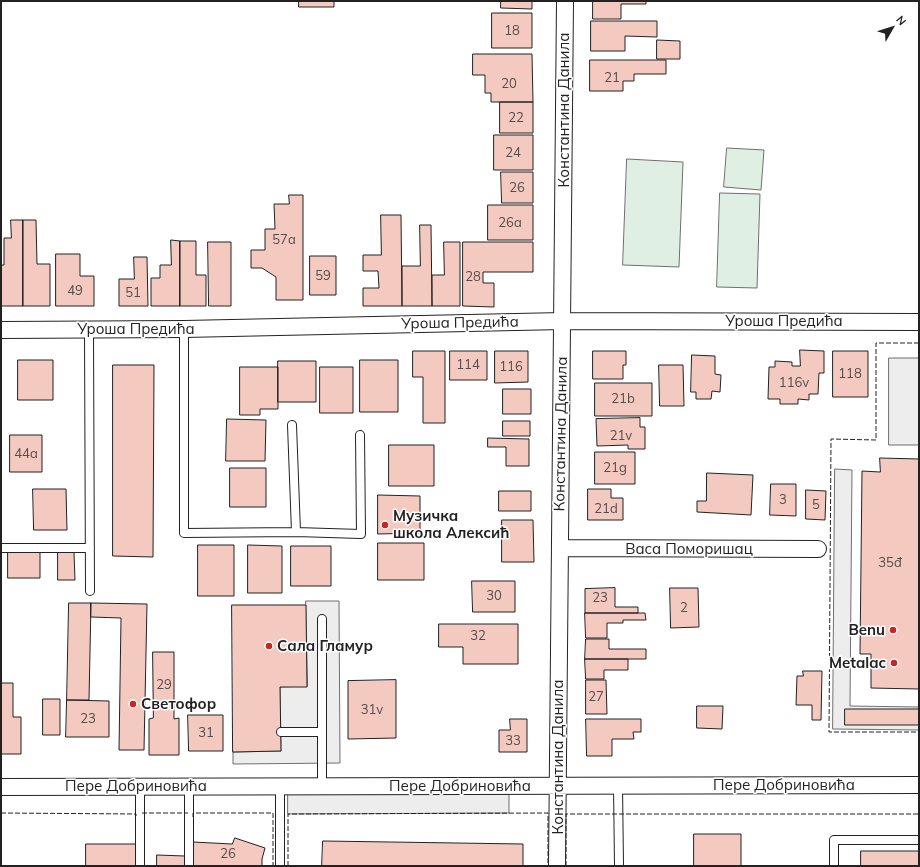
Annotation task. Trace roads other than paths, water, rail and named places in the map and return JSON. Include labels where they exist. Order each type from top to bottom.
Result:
[{"type":"street","name":"Константина Данила","points":[[557,866],[565,1]]},
{"type":"street","name":"Уроша Предића","points":[[1,330],[184,330],[563,321],[919,322]]},
{"type":"street","name":"Васа Поморишац","points":[[560,548],[818,549]]},
{"type":"street","name":"Пере Добриновића","points":[[1,786],[919,785]]},
{"type":"lane","points":[[89,330],[90,591]]},
{"type":"lane","points":[[184,330],[184,533],[296,532],[360,534],[360,435]]},
{"type":"lane","points":[[292,425],[296,532]]},
{"type":"lane","points":[[1,548],[90,548]]},
{"type":"lane","points":[[322,619],[322,786]]},
{"type":"lane","points":[[281,732],[322,732]]},
{"type":"lane","points":[[618,785],[619,866]]},
{"type":"lane","points":[[140,786],[140,866]]},
{"type":"lane","points":[[189,786],[189,866]]},
{"type":"lane","points":[[280,786],[280,866]]},
{"type":"lane","points":[[834,866],[834,840],[919,840]]},
{"type":"place","name":"Музичка школа Алексић","points":[[385,525]]},
{"type":"place","name":"Benu","points":[[893,630]]},
{"type":"place","name":"Сала Гламур","points":[[269,646]]},
{"type":"place","name":"Metalac","points":[[894,663]]},
{"type":"place","name":"Светофор","points":[[133,704]]}]
